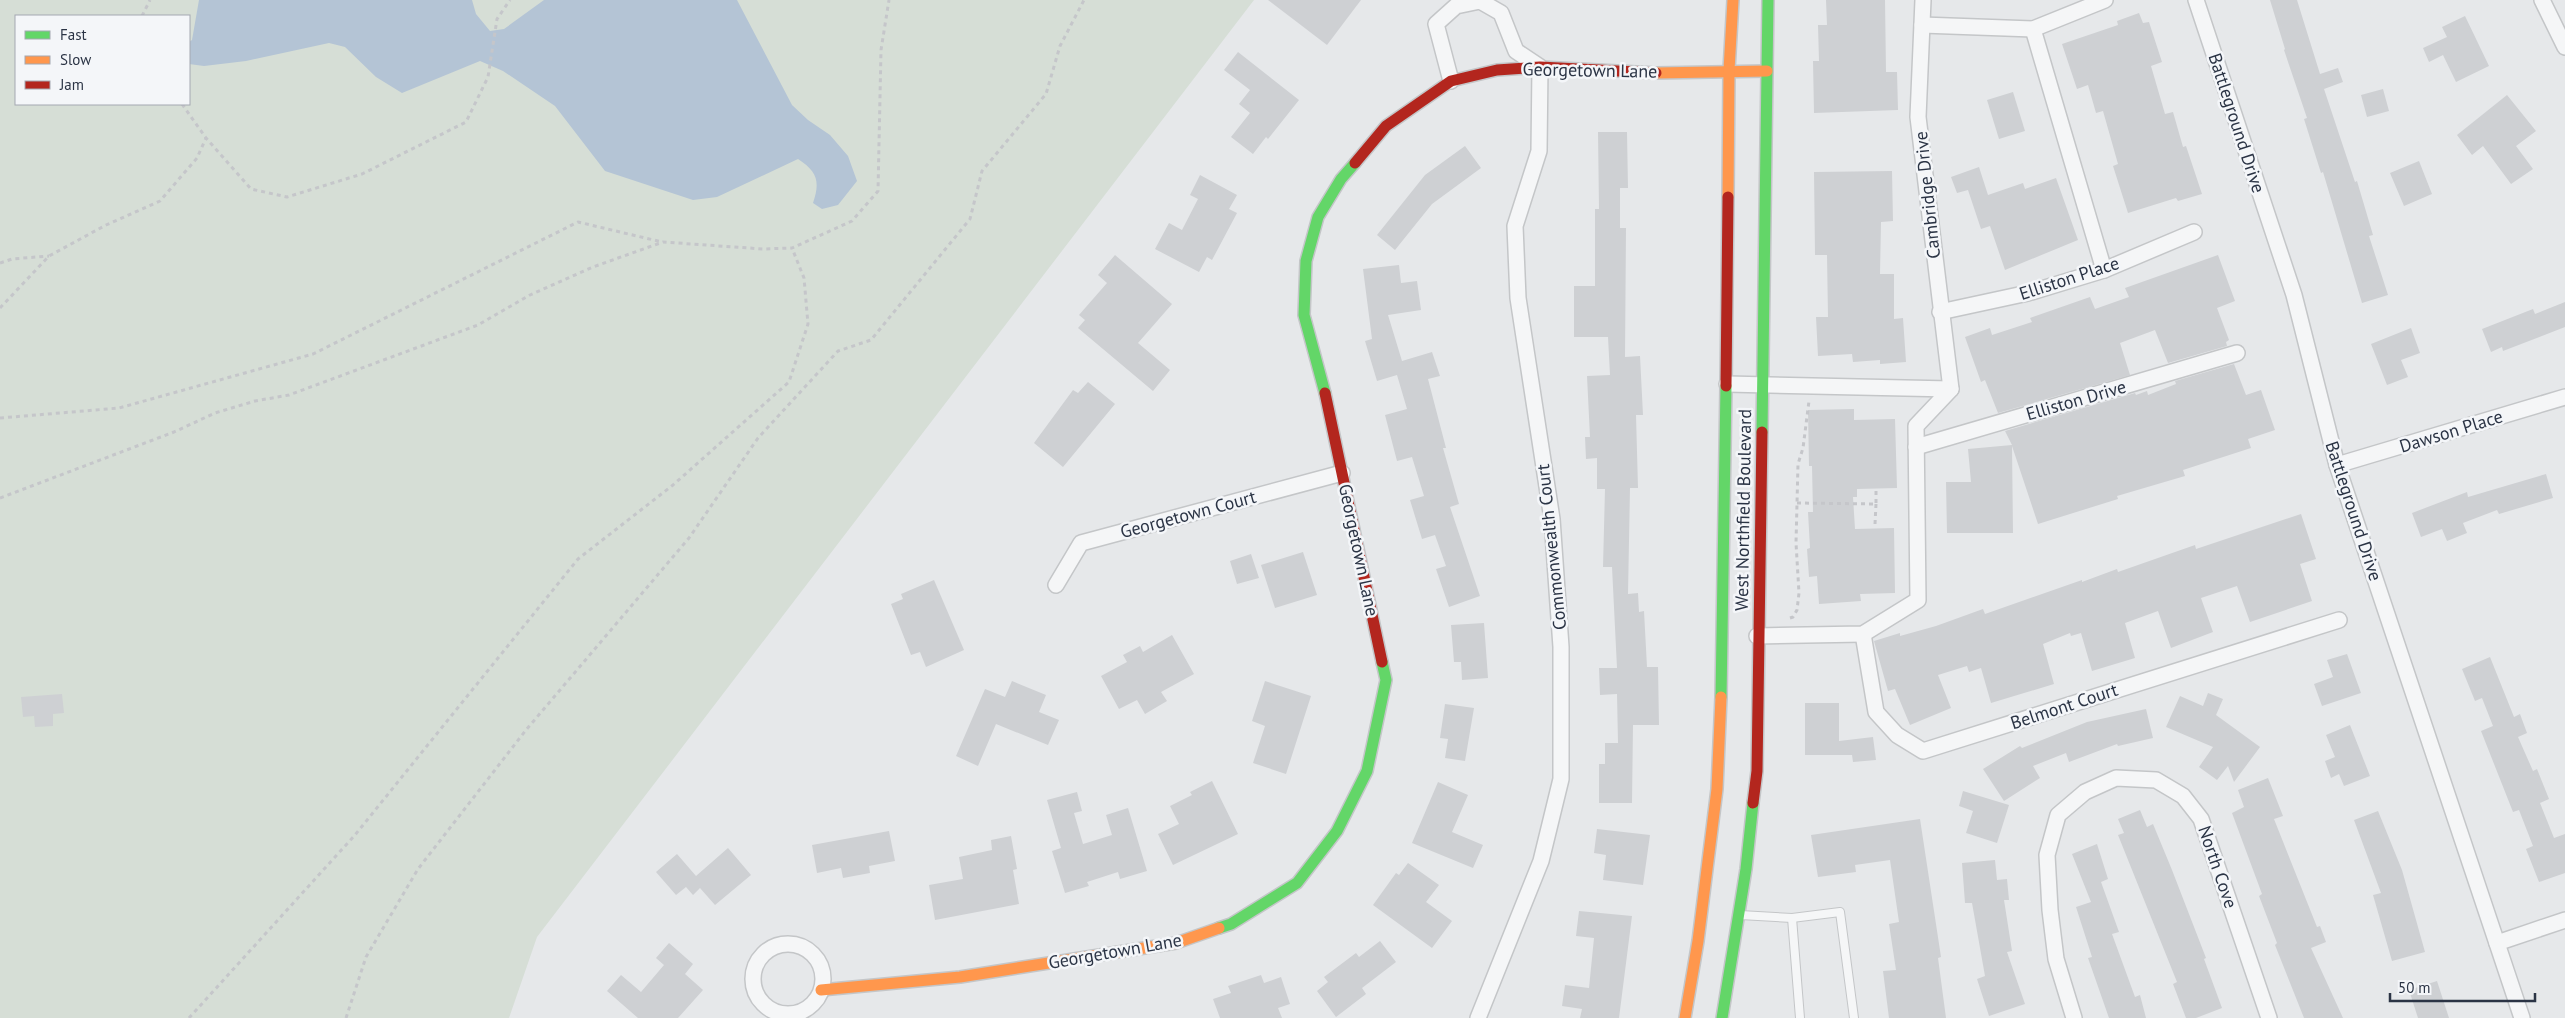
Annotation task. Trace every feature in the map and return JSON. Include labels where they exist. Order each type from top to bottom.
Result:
[{"type":"main road","name":"West Northfield Boulevard","points":[[1685,1018],[1707,910],[1717,789],[1723,637],[1729,70],[1733,0]]},
{"type":"main road","name":"West Northfield Boulevard","points":[[1722,1018],[1734,915],[1757,771],[1757,636],[1764,384],[1768,0]]},
{"type":"main road","name":"Georgetown Lane","points":[[821,990],[960,977],[1176,943],[1231,924],[1297,882],[1337,831],[1367,772],[1386,680],[1323,384],[1304,315],[1306,260],[1318,217],[1341,179],[1386,126],[1451,81],[1497,70],[1540,66],[1646,73],[1729,70],[1767,71]]},
{"type":"street","name":"Cambridge Drive","points":[[1923,0],[1918,117],[1940,312],[1951,389]]},
{"type":"street","points":[[1922,25],[2033,29],[2105,0]]},
{"type":"street","name":"Battleground Drive","points":[[2196,0],[2294,295],[2337,465],[2522,1018]]},
{"type":"street","points":[[2542,0],[2565,47]]},
{"type":"street","points":[[1451,81],[1436,24],[1456,6],[1480,1],[1501,13],[1516,51],[1540,66]]},
{"type":"street","points":[[2033,29],[2104,270]]},
{"type":"street","name":"Commonwealth Court","points":[[1478,1018],[1541,861],[1561,778],[1561,647],[1552,519],[1518,298],[1516,235],[1516,226],[1539,151],[1540,66]]},
{"type":"street","name":"Elliston Place","points":[[1940,312],[2028,293],[2104,270],[2194,232]]},
{"type":"street","name":"Elliston Drive","points":[[1916,447],[2237,353]]},
{"type":"street","points":[[1727,384],[1951,389]]},
{"type":"street","points":[[1757,636],[1863,634],[1918,600],[1916,426],[1951,389]]},
{"type":"street","name":"Dawson Place","points":[[2337,465],[2565,397]]},
{"type":"street","name":"Georgetown Court","points":[[1056,585],[1081,543],[1342,473]]},
{"type":"street","name":"Belmont Court","points":[[1863,634],[1876,712],[1898,735],[1923,751],[2339,620]]},
{"type":"street","name":"North Cove","points":[[2074,1018],[2056,958],[2046,855],[2058,815],[2085,792],[2116,778],[2156,780],[2183,796],[2201,819],[2269,1018]]},
{"type":"street","points":[[2497,943],[2565,920]]},
{"type":"street","points":[[798,945],[809,950],[822,969],[821,990],[815,1001],[806,1009],[782,1016],[768,1008],[756,994],[753,972],[765,952],[776,946],[798,945]]},
{"type":"lane","points":[[1734,915],[1792,918],[1840,912],[1854,1018]]},
{"type":"lane","points":[[1792,918],[1800,1018]]},
{"type":"path","points":[[142,15],[150,0]]},
{"type":"path","points":[[183,105],[206,138],[251,189],[287,197],[362,174],[466,122],[488,77],[497,19],[510,0]]},
{"type":"path","points":[[0,418],[119,408],[313,354],[578,222],[663,242],[763,249],[792,248],[852,222],[878,191],[881,50],[889,0]]},
{"type":"path","points":[[346,1018],[366,957],[418,869],[526,730],[689,538],[758,438],[838,351],[871,340],[970,219],[982,171],[1046,94],[1060,46],[1084,0]]},
{"type":"path","points":[[0,308],[48,256],[106,225],[160,200],[197,158],[206,138]]},
{"type":"path","points":[[0,498],[174,432],[215,413],[255,401],[289,395],[478,325],[530,295],[593,267],[663,242]]},
{"type":"path","points":[[188,1018],[355,835],[578,559],[673,485],[789,382],[808,324],[804,278],[792,248]]},
{"type":"path","points":[[0,263],[12,259],[48,256]]},
{"type":"path","points":[[1785,618],[1793,617],[1797,610],[1798,464],[1803,448],[1809,400]]},
{"type":"path","points":[[1875,524],[1876,490]]},
{"type":"path","points":[[1797,503],[1876,504]]},
{"type":"shaded area","points":[[0,0],[1254,0],[537,937],[509,1018],[0,1018]]},
{"type":"water","points":[[199,0],[472,0],[476,14],[490,31],[504,29],[544,0],[737,0],[792,105],[808,120],[830,135],[848,156],[857,181],[838,205],[822,209],[813,203],[817,183],[816,178],[810,168],[798,159],[717,197],[693,200],[605,171],[555,106],[503,71],[480,61],[402,93],[376,77],[345,47],[329,43],[246,61],[204,66],[190,64],[190,41],[192,40]]},
{"type":"building","points":[[1268,0],[1361,0],[1327,45]]},
{"type":"building","points":[[1826,0],[1885,0],[1886,72],[1897,72],[1898,110],[1814,113],[1813,61],[1819,61],[1818,25],[1827,25]]},
{"type":"building","points":[[2270,0],[2297,0],[2320,74],[2338,68],[2343,82],[2324,89],[2355,182],[2357,181],[2373,235],[2369,236],[2388,295],[2362,303],[2323,172],[2321,173],[2304,119],[2307,118],[2284,50]]},
{"type":"building","points":[[2139,13],[2143,23],[2149,22],[2162,62],[2151,66],[2165,114],[2173,112],[2183,147],[2186,146],[2202,194],[2178,201],[2176,198],[2128,213],[2113,166],[2118,164],[2103,111],[2096,113],[2088,85],[2077,89],[2062,44],[2118,25],[2117,21]]},
{"type":"building","points":[[2465,16],[2489,66],[2456,82],[2443,55],[2429,62],[2423,48],[2447,37],[2442,27]]},
{"type":"building","points":[[1238,52],[1299,100],[1268,139],[1266,137],[1253,154],[1231,137],[1250,113],[1239,104],[1250,90],[1224,70]]},
{"type":"building","points":[[2383,89],[2389,111],[2367,117],[2361,95]]},
{"type":"building","points":[[2013,92],[2025,131],[1999,139],[1987,100]]},
{"type":"building","points":[[2507,95],[2536,131],[2516,146],[2533,169],[2511,184],[2483,146],[2472,155],[2457,135]]},
{"type":"building","points":[[1598,132],[1627,132],[1628,188],[1620,188],[1620,228],[1626,228],[1625,357],[1640,356],[1643,415],[1636,415],[1638,488],[1630,488],[1628,594],[1638,593],[1639,612],[1644,611],[1647,667],[1658,667],[1659,725],[1633,725],[1632,803],[1599,803],[1599,764],[1605,764],[1605,743],[1618,743],[1617,694],[1600,695],[1599,668],[1617,668],[1612,567],[1603,567],[1605,489],[1597,489],[1597,458],[1586,459],[1585,437],[1590,437],[1587,376],[1610,375],[1608,337],[1574,337],[1574,286],[1595,286],[1595,209],[1599,209]]},
{"type":"building","points":[[1465,146],[1481,168],[1432,204],[1395,250],[1377,235],[1425,175]]},
{"type":"building","points":[[2419,161],[2432,194],[2404,206],[2390,173]]},
{"type":"building","points":[[1979,167],[1988,195],[2023,183],[2025,189],[2056,178],[2078,240],[2005,270],[1990,226],[1981,229],[1968,190],[1957,193],[1951,177]]},
{"type":"building","points":[[1892,171],[1893,221],[1881,222],[1880,274],[1894,274],[1894,319],[1903,318],[1906,362],[1880,364],[1880,360],[1853,362],[1852,354],[1818,356],[1816,317],[1828,317],[1827,255],[1815,255],[1814,172]]},
{"type":"building","points":[[1200,175],[1237,195],[1229,209],[1237,213],[1212,260],[1207,257],[1199,272],[1155,249],[1169,223],[1182,230],[1198,199],[1190,195]]},
{"type":"building","points":[[1115,255],[1172,304],[1138,343],[1170,370],[1153,391],[1078,328],[1085,320],[1079,315],[1107,283],[1098,275]]},
{"type":"building","points":[[2218,255],[2235,301],[2217,308],[2229,340],[2226,342],[2227,346],[2168,363],[2155,330],[2120,343],[2130,375],[1998,413],[1985,380],[1981,382],[1965,337],[1990,328],[1992,335],[2032,322],[2030,318],[2090,297],[2095,309],[2129,297],[2125,288]]},
{"type":"building","points":[[1399,265],[1401,283],[1417,281],[1421,310],[1388,315],[1402,361],[1432,352],[1440,376],[1428,379],[1446,448],[1443,448],[1459,504],[1450,507],[1480,596],[1449,607],[1436,569],[1446,566],[1435,535],[1422,539],[1410,500],[1424,496],[1412,457],[1397,461],[1385,415],[1407,409],[1397,375],[1377,381],[1365,341],[1372,339],[1363,269]]},
{"type":"building","points":[[2565,302],[2565,327],[2503,351],[2502,347],[2491,352],[2482,329],[2533,309],[2535,314]]},
{"type":"building","points":[[2411,328],[2420,353],[2401,360],[2408,377],[2387,385],[2371,344]]},
{"type":"building","points":[[2234,364],[2246,395],[2261,390],[2275,430],[2248,439],[2251,448],[2183,470],[2185,476],[2117,496],[2118,499],[2038,524],[2012,446],[2013,533],[1947,533],[1946,482],[1971,482],[1968,449],[2012,445],[2005,431],[2135,393],[2136,395],[2147,391],[2148,395],[2176,384],[2175,381]]},
{"type":"building","points":[[1088,382],[1115,404],[1063,467],[1034,443],[1073,390],[1078,393]]},
{"type":"building","points":[[1854,409],[1854,420],[1895,419],[1897,488],[1857,489],[1857,497],[1853,497],[1855,529],[1894,528],[1895,593],[1860,594],[1861,601],[1819,604],[1817,576],[1809,577],[1807,549],[1810,548],[1808,512],[1813,512],[1812,466],[1809,466],[1808,410]]},
{"type":"building","points":[[2546,474],[2553,498],[2499,514],[2497,510],[2463,523],[2467,533],[2447,541],[2442,529],[2421,537],[2412,513],[2467,492],[2468,497]]},
{"type":"building","points":[[2301,514],[2316,559],[2300,564],[2312,601],[2250,622],[2237,586],[2201,598],[2213,632],[2171,648],[2158,611],[2125,623],[2135,658],[2092,671],[2081,633],[2071,636],[2070,633],[2043,644],[2054,684],[1991,703],[1981,668],[1969,672],[1967,666],[1938,675],[1951,708],[1910,725],[1895,689],[1888,691],[1874,641],[1900,633],[1900,636],[1936,626],[1983,609],[1985,614],[2082,580],[2082,582],[2117,569],[2118,572],[2195,545],[2196,549]]},
{"type":"building","points":[[1303,552],[1317,595],[1275,608],[1261,565]]},
{"type":"building","points":[[1251,554],[1259,578],[1237,584],[1230,561]]},
{"type":"building","points":[[934,580],[964,650],[926,667],[920,652],[911,655],[891,604],[903,599],[901,594]]},
{"type":"building","points":[[1484,623],[1488,678],[1462,680],[1461,662],[1454,662],[1451,625]]},
{"type":"building","points":[[1172,635],[1194,674],[1161,692],[1167,701],[1145,714],[1137,700],[1119,709],[1101,676],[1127,662],[1123,655],[1140,646],[1143,652]]},
{"type":"building","points":[[2347,654],[2361,693],[2322,706],[2314,684],[2333,677],[2327,660]]},
{"type":"building","points":[[2490,657],[2514,717],[2520,714],[2527,733],[2518,737],[2533,771],[2537,769],[2549,799],[2540,803],[2554,838],[2565,834],[2565,873],[2539,882],[2526,849],[2533,846],[2519,810],[2513,812],[2481,731],[2493,726],[2482,698],[2475,701],[2462,669]]},
{"type":"building","points":[[1012,681],[1046,695],[1039,712],[1059,720],[1048,745],[996,724],[978,766],[956,756],[985,689],[1005,697]]},
{"type":"building","points":[[1265,681],[1311,696],[1286,774],[1253,763],[1265,726],[1252,721]]},
{"type":"building","points":[[2208,693],[2223,699],[2216,715],[2260,747],[2234,782],[2228,766],[2217,780],[2199,767],[2213,747],[2166,727],[2180,696],[2203,706]]},
{"type":"building","points":[[62,694],[64,713],[53,714],[53,726],[35,727],[34,716],[23,717],[21,697]]},
{"type":"building","points":[[1805,703],[1839,703],[1839,741],[1873,737],[1876,760],[1853,762],[1852,755],[1805,755]]},
{"type":"building","points":[[1445,704],[1474,708],[1465,761],[1445,758],[1448,739],[1440,738]]},
{"type":"building","points":[[2146,709],[2153,738],[2118,746],[2117,744],[2069,762],[2066,753],[2033,766],[2040,778],[2004,801],[1983,769],[2020,746],[2022,748],[2087,722]]},
{"type":"building","points":[[2350,725],[2370,776],[2344,786],[2339,774],[2331,778],[2325,761],[2335,757],[2326,735]]},
{"type":"building","points":[[2268,778],[2283,816],[2274,819],[2317,927],[2320,926],[2326,942],[2311,948],[2343,1018],[2304,1018],[2275,945],[2277,943],[2259,896],[2262,894],[2232,813],[2244,807],[2238,790]]},
{"type":"building","points":[[1212,781],[1238,834],[1173,865],[1158,834],[1179,824],[1170,806],[1192,795],[1190,792]]},
{"type":"building","points":[[1438,782],[1468,795],[1452,832],[1483,845],[1473,868],[1412,843]]},
{"type":"building","points":[[1963,791],[2009,805],[1997,843],[1966,833],[1973,811],[1959,806]]},
{"type":"building","points":[[1077,792],[1082,811],[1074,813],[1083,844],[1112,835],[1106,815],[1128,808],[1147,871],[1120,879],[1118,872],[1087,882],[1089,886],[1065,893],[1052,851],[1061,848],[1047,800]]},
{"type":"building","points":[[2140,810],[2147,827],[2153,824],[2206,958],[2204,959],[2222,1008],[2196,1018],[2186,1018],[2173,984],[2177,982],[2118,835],[2124,833],[2118,819]]},
{"type":"building","points":[[2378,811],[2402,870],[2425,952],[2392,961],[2373,895],[2381,893],[2354,820]]},
{"type":"building","points":[[1920,819],[1941,957],[1938,958],[1946,1018],[1889,1018],[1883,971],[1896,970],[1889,924],[1899,922],[1890,860],[1855,865],[1856,872],[1818,877],[1811,835]]},
{"type":"building","points":[[1597,829],[1650,835],[1643,885],[1603,880],[1606,855],[1594,853]]},
{"type":"building","points":[[889,831],[895,861],[869,866],[870,873],[843,878],[841,868],[817,873],[812,845]]},
{"type":"building","points":[[1011,836],[1017,869],[1013,870],[1019,904],[935,920],[929,885],[963,879],[959,857],[992,850],[991,840]]},
{"type":"building","points":[[2097,844],[2108,879],[2101,882],[2119,932],[2112,934],[2135,997],[2140,995],[2146,1018],[2109,1018],[2088,958],[2092,957],[2076,907],[2091,902],[2072,854]]},
{"type":"building","points":[[728,848],[751,875],[715,905],[700,888],[693,895],[686,887],[676,895],[656,872],[677,854],[696,876]]},
{"type":"building","points":[[1995,860],[1997,880],[2007,879],[2009,900],[2004,900],[2012,951],[2007,952],[2025,1004],[1989,1016],[1977,979],[1985,976],[1972,903],[1965,903],[1962,863]]},
{"type":"building","points":[[1408,863],[1439,885],[1426,902],[1452,921],[1432,948],[1373,905],[1396,873],[1399,875]]},
{"type":"building","points":[[1579,911],[1632,916],[1619,1018],[1580,1018],[1582,1009],[1562,1006],[1565,985],[1589,988],[1594,938],[1576,936]]},
{"type":"building","points":[[1380,941],[1396,962],[1362,988],[1366,994],[1336,1017],[1317,991],[1328,982],[1324,977],[1356,953],[1359,957]]},
{"type":"building","points":[[669,943],[693,964],[685,974],[703,990],[678,1018],[638,1018],[607,991],[621,975],[641,992],[664,965],[656,958]]},
{"type":"building","points":[[1261,975],[1264,983],[1281,977],[1290,1004],[1278,1008],[1282,1018],[1220,1018],[1213,999],[1231,993],[1228,986]]},
{"type":"building","points":[[2437,981],[2449,1018],[2418,1018],[2409,990]]},
{"type":"traffic: fast","points":[[1762,432],[1768,0]]},
{"type":"traffic: fast","points":[[1325,393],[1304,315],[1306,261],[1318,217],[1341,179],[1355,163]]},
{"type":"traffic: fast","points":[[1721,697],[1726,386]]},
{"type":"traffic: fast","points":[[1219,928],[1231,924],[1297,883],[1337,831],[1367,771],[1386,680],[1382,662]]},
{"type":"traffic: fast","points":[[1722,1018],[1746,869],[1753,803]]},
{"type":"traffic: slow","points":[[1728,197],[1729,70],[1733,0]]},
{"type":"traffic: slow","points":[[1656,73],[1767,71]]},
{"type":"traffic: slow","points":[[1685,1018],[1698,941],[1717,789],[1721,697]]},
{"type":"traffic: slow","points":[[821,990],[960,977],[1176,943],[1219,928]]},
{"type":"traffic: jam","points":[[1355,163],[1386,126],[1451,81],[1497,70],[1540,67],[1656,73]]},
{"type":"traffic: jam","points":[[1726,386],[1728,197]]},
{"type":"traffic: jam","points":[[1325,393],[1382,662]]},
{"type":"traffic: jam","points":[[1753,803],[1757,771],[1762,432]]}]
